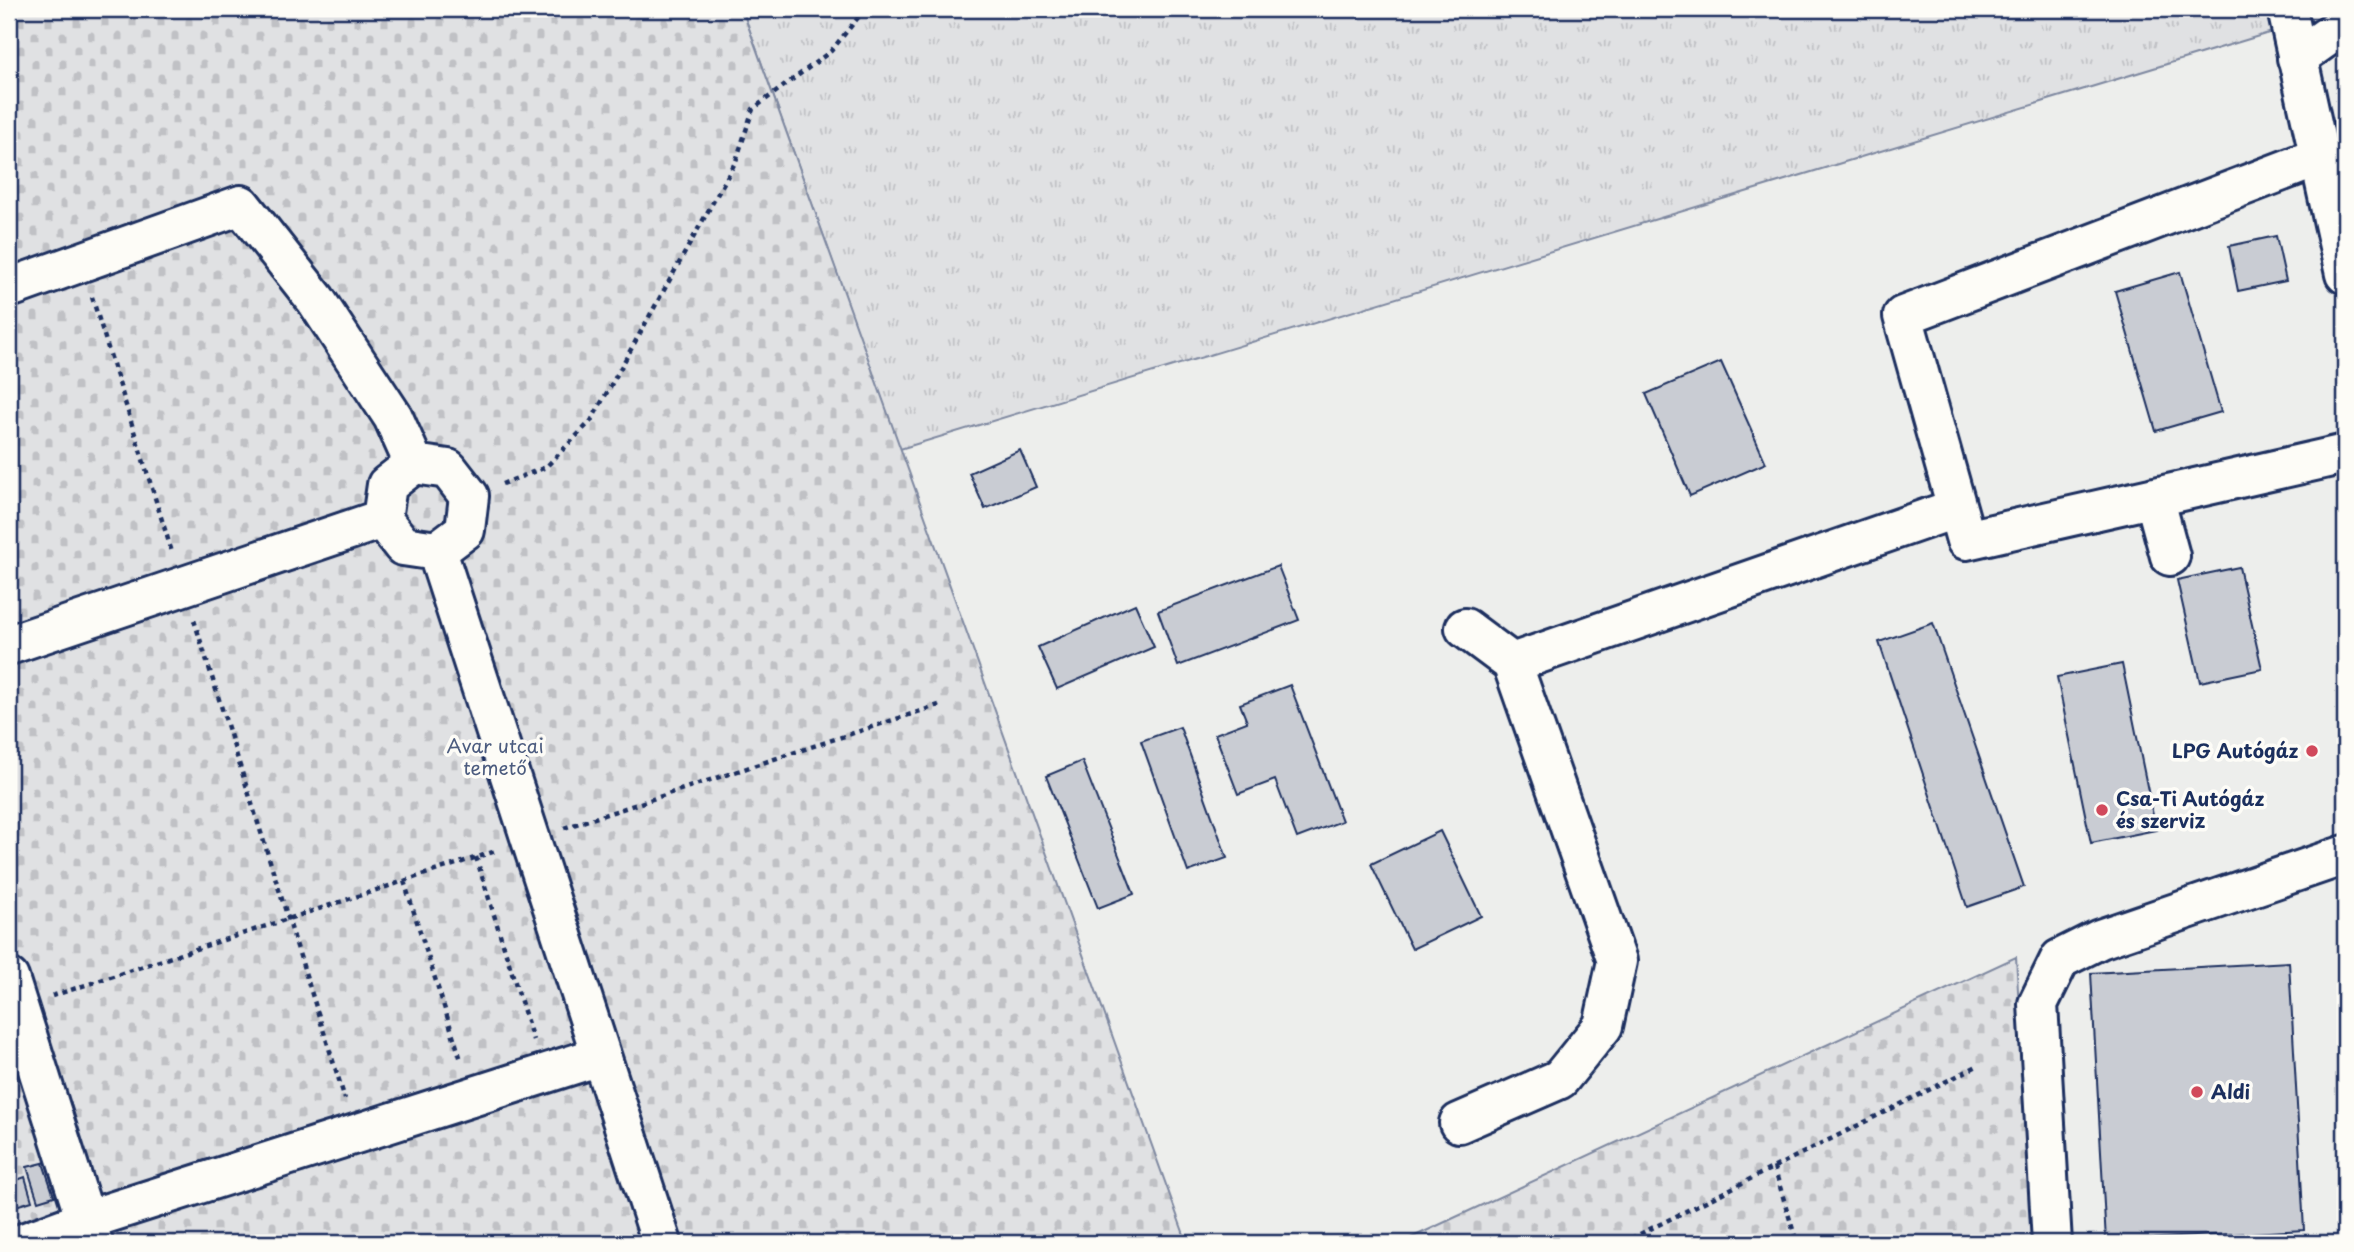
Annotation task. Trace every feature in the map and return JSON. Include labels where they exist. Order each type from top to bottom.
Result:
[{"type":"main road","points":[[2287,9],[2345,274]]},
{"type":"main road","points":[[2299,67],[2345,24]]},
{"type":"main road","points":[[2299,67],[2345,48]]},
{"type":"main road","points":[[2319,157],[1903,316],[1966,540],[2345,454]]},
{"type":"main road","points":[[9,288],[242,205],[316,300],[393,417],[414,464]]},
{"type":"main road","points":[[414,464],[448,469],[469,496],[464,530],[437,551],[403,546],[382,519],[387,485],[414,464]]},
{"type":"main road","points":[[2154,497],[2170,556]]},
{"type":"main road","points":[[1512,663],[1957,508]]},
{"type":"main road","points":[[9,645],[382,519]]},
{"type":"main road","points":[[437,551],[662,1243]]},
{"type":"main road","points":[[1459,1122],[1560,1079],[1603,1026],[1618,961],[1512,663],[1465,628]]},
{"type":"main road","points":[[2052,1243],[2038,1003],[2060,959],[2100,939],[2345,855]]},
{"type":"main road","points":[[13,992],[89,1231]]},
{"type":"main road","points":[[23,1243],[89,1231],[356,1134],[600,1056]]},
{"type":"path","points":[[469,496],[545,467],[592,421],[736,160],[752,109],[831,51],[865,9]]},
{"type":"path","points":[[81,264],[356,1134]]},
{"type":"path","points":[[13,992],[288,919],[939,705]]},
{"type":"path","points":[[476,857],[544,1074]]},
{"type":"path","points":[[404,881],[472,1097]]},
{"type":"path","points":[[1622,1243],[1977,1066]]},
{"type":"path","points":[[1774,1167],[1797,1243]]},
{"type":"shaded area","points":[[2278,9],[2345,9],[2345,1243],[2033,1243],[2015,958],[1400,1243],[1187,1243],[900,449],[2281,29]]},
{"type":"green space","name":"Avar utcai temető","points":[[9,9],[742,9],[1187,1243],[9,1243]]},
{"type":"green space","points":[[742,9],[2278,9],[2282,29],[900,449]]},
{"type":"green space","points":[[2016,957],[2033,1243],[1400,1243]]},
{"type":"building","points":[[2276,236],[2286,281],[2238,291],[2229,246]]},
{"type":"building","points":[[2180,272],[2221,412],[2156,431],[2115,291]]},
{"type":"building","points":[[1721,362],[1766,463],[1690,496],[1646,394]]},
{"type":"building","points":[[1020,450],[1036,487],[985,509],[969,473]]},
{"type":"building","points":[[1278,566],[1299,620],[1178,666],[1158,611]]},
{"type":"building","points":[[2239,567],[2262,669],[2200,682],[2177,580]]},
{"type":"building","points":[[1135,604],[1154,647],[1057,689],[1038,647]]},
{"type":"building","points":[[1933,623],[2024,887],[1967,907],[1879,642]]},
{"type":"building","points":[[2122,664],[2156,830],[2091,843],[2057,677]]},
{"type":"building","points":[[1290,685],[1342,821],[1297,838],[1275,780],[1238,794],[1215,734],[1247,722],[1240,704]]},
{"type":"building","points":[[1180,727],[1227,858],[1188,872],[1141,741]]},
{"type":"building","points":[[1082,761],[1134,894],[1098,908],[1046,776]]},
{"type":"building","points":[[1440,831],[1481,916],[1412,949],[1371,864]]},
{"type":"building","name":"Aldi","points":[[2289,962],[2304,1230],[2106,1241],[2091,973]]},
{"type":"building","points":[[59,1158],[69,1190],[54,1196],[43,1163]]},
{"type":"building","points":[[43,1163],[54,1196],[38,1201],[27,1167]]},
{"type":"building","points":[[25,1177],[32,1201],[9,1208],[9,1183]]},
{"type":"place","name":"LPG Autógáz","points":[[2312,751]]},
{"type":"place","name":"Csa-Ti Autógáz és szerviz","points":[[2102,810]]},
{"type":"place","name":"Aldi","points":[[2197,1092]]}]
